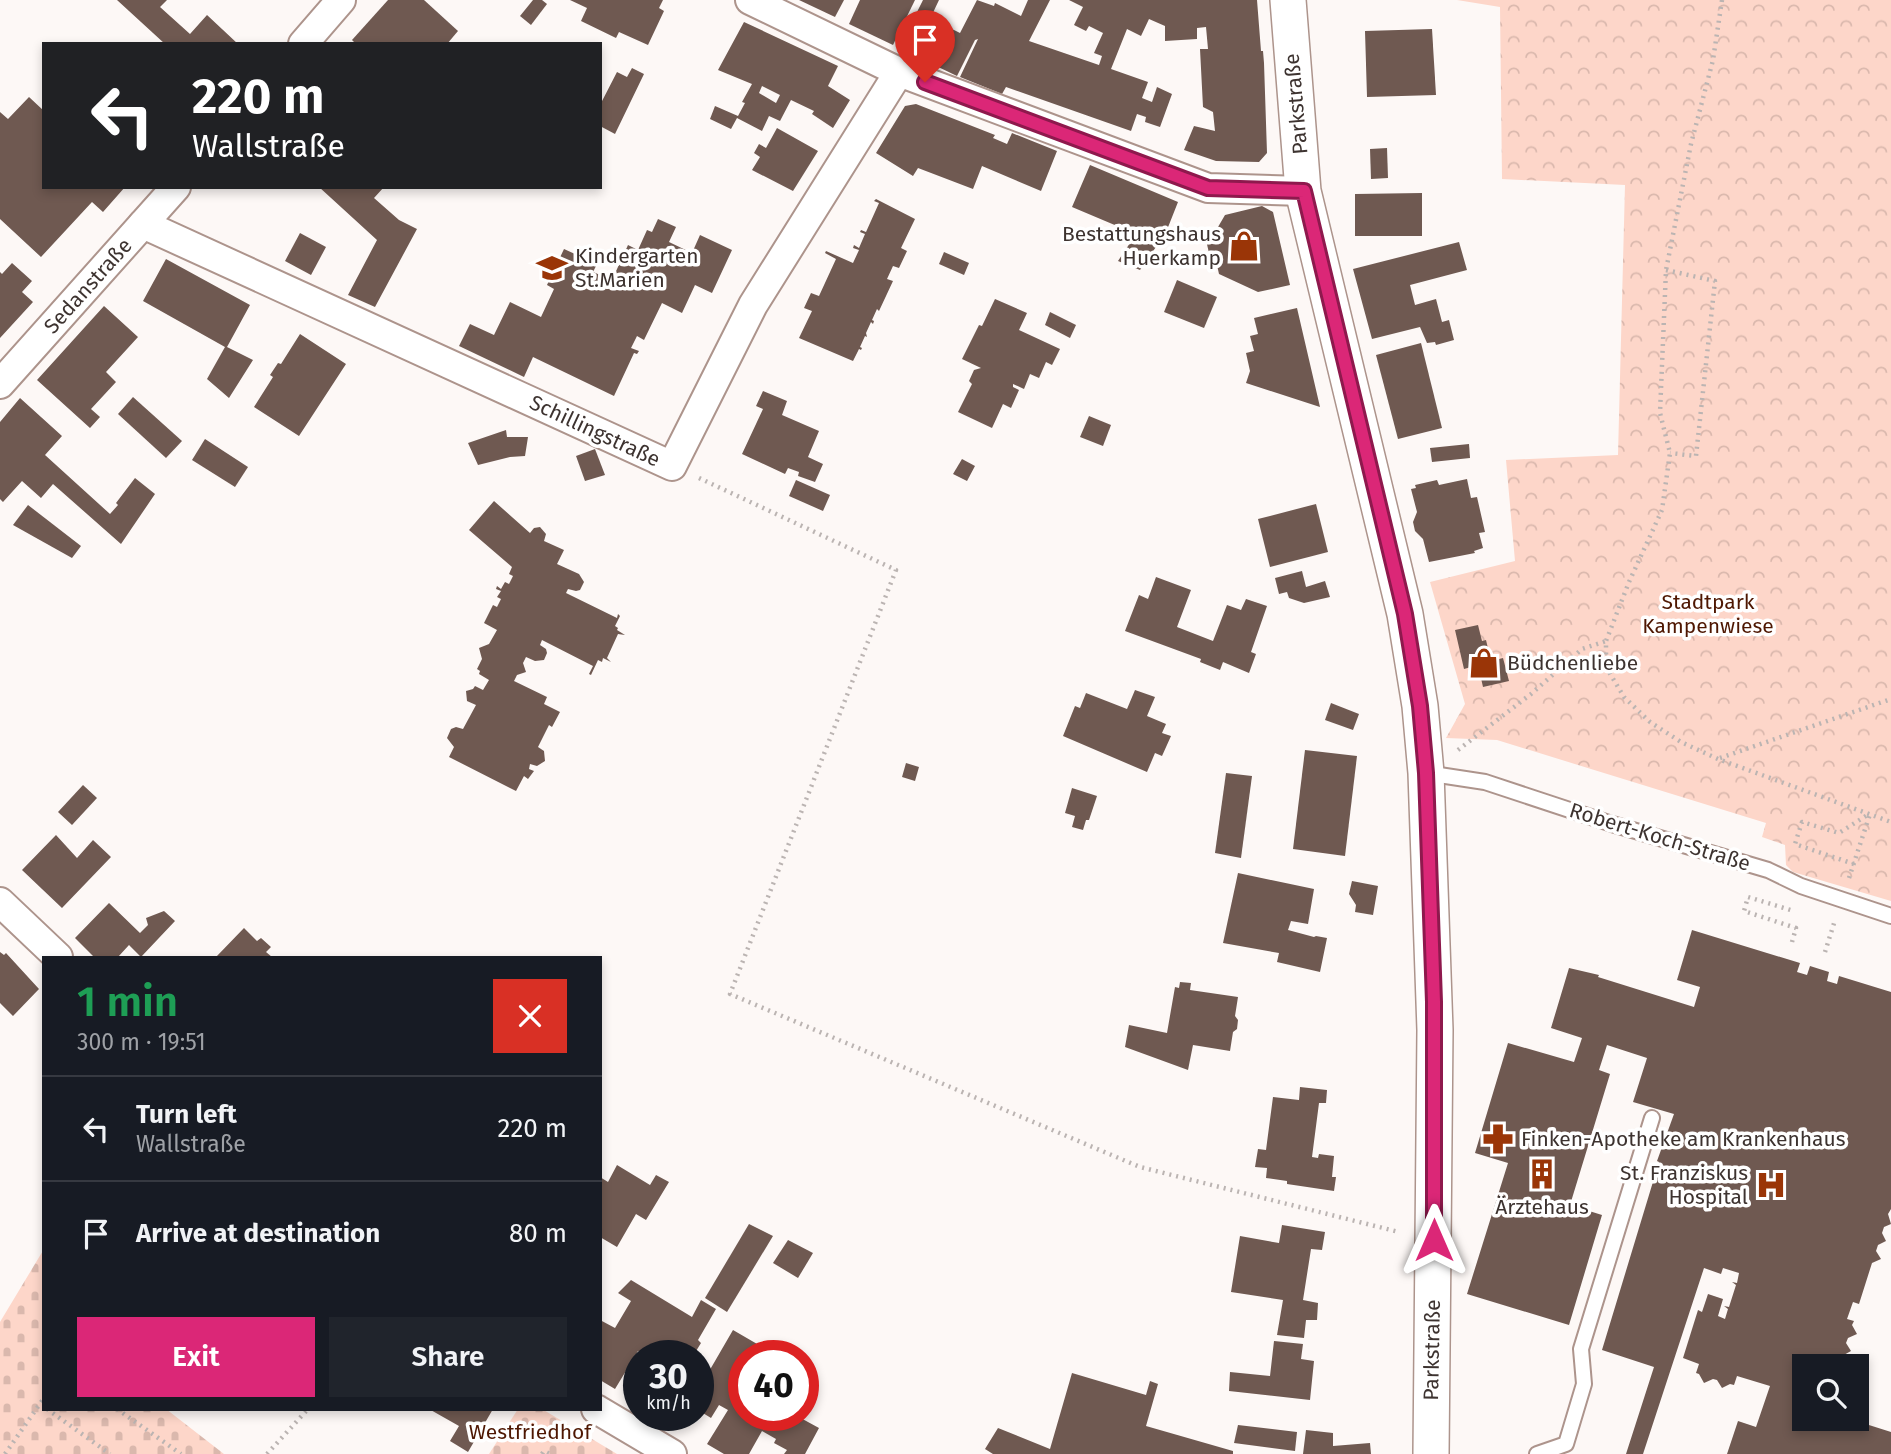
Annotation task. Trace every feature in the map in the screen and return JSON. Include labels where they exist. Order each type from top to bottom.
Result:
[{"type":"street","points":[[305,42],[341,0]]},
{"type":"street","points":[[750,0],[899,72],[1208,188],[1304,191]]},
{"type":"street","name":"Parkstraße","points":[[1288,0],[1304,191],[1405,614],[1420,706],[1426,773],[1435,1030],[1431,1454]]},
{"type":"street","name":"Schillingstraße","points":[[144,224],[672,466],[753,304],[899,72]]},
{"type":"street","name":"Sedanstraße","points":[[0,384],[174,189]]},
{"type":"street","points":[[0,902],[57,956]]},
{"type":"street","points":[[599,1411],[672,1454]]},
{"type":"lane","name":"Robert-Koch-Straße","points":[[1426,773],[1485,782],[1612,824],[1768,870],[1801,886],[1891,916]]},
{"type":"lane","points":[[1537,1454],[1566,1444],[1584,1384],[1581,1349],[1652,1118]]},
{"type":"path","points":[[1722,0],[1713,60],[1691,144],[1666,270],[1660,413],[1670,453],[1662,510],[1606,641],[1606,667],[1624,697],[1650,722],[1681,742],[1891,822]]},
{"type":"path","points":[[1666,270],[1715,281],[1696,456],[1670,453]]},
{"type":"path","points":[[672,466],[896,570],[730,994],[1140,1167],[1434,1240]]},
{"type":"path","points":[[1426,773],[1482,734],[1582,649],[1606,641]]},
{"type":"path","points":[[1718,758],[1891,699]]},
{"type":"path","points":[[1857,856],[1870,814]]},
{"type":"path","points":[[1854,864],[1795,844],[1802,822],[1839,833],[1870,814]]},
{"type":"path","points":[[1792,942],[1796,928],[1744,911],[1748,897],[1797,912]]},
{"type":"path","points":[[1822,919],[1834,923]]},
{"type":"path","points":[[1825,952],[1832,930]]},
{"type":"path","points":[[5,1454],[42,1408]]},
{"type":"path","points":[[51,1411],[110,1454]]},
{"type":"path","points":[[120,1411],[181,1454]]},
{"type":"path","points":[[267,1454],[306,1411]]},
{"type":"path","points":[[542,1454],[544,1451],[550,1454]]},
{"type":"green space","name":"Stadtpark Kampenwiese","points":[[1457,0],[1891,0],[1891,901],[1793,872],[1786,865],[1785,845],[1762,837],[1766,823],[1497,740],[1446,738],[1465,704],[1430,582],[1515,561],[1506,460],[1618,455],[1625,185],[1502,179],[1500,7]]},
{"type":"green space","points":[[42,1252],[42,1411],[169,1411],[224,1454],[0,1454],[0,1322]]},
{"type":"green space","name":"Westfriedhof","points":[[517,1411],[545,1411],[617,1454],[489,1454]]},
{"type":"building","points":[[117,0],[167,0],[160,7],[190,34],[207,15],[236,42],[163,42]]},
{"type":"building","points":[[388,0],[424,0],[458,31],[449,42],[352,40]]},
{"type":"building","points":[[533,0],[542,0],[547,4],[531,25],[520,16]]},
{"type":"building","points":[[570,0],[663,0],[659,8],[664,11],[648,45],[619,32],[616,38],[581,21],[587,8]]},
{"type":"building","points":[[799,0],[844,0],[835,17]]},
{"type":"building","points":[[860,0],[915,0],[893,45],[849,24]]},
{"type":"building","points":[[923,0],[939,0],[930,19],[937,19],[960,33],[977,0],[994,6],[995,3],[1021,16],[1028,0],[1050,0],[1029,41],[1099,65],[1102,56],[1094,53],[1103,33],[1089,26],[1086,31],[1074,25],[1083,7],[1069,0],[1257,0],[1264,63],[1267,153],[1259,162],[1216,161],[1184,150],[1194,126],[1215,131],[1213,112],[1203,107],[1200,49],[1208,49],[1206,27],[1197,28],[1197,39],[1165,41],[1165,26],[1149,19],[1141,36],[1127,29],[1111,69],[1148,82],[1142,98],[1152,102],[1157,87],[1172,94],[1160,127],[1145,122],[1146,117],[1137,114],[1131,131],[1006,87],[1002,94],[960,77],[978,39],[975,40],[957,76],[907,52],[923,17],[916,14]]},
{"type":"building","points":[[744,22],[838,66],[828,86],[850,100],[833,128],[812,114],[814,111],[791,100],[780,121],[769,116],[762,131],[737,118],[731,129],[710,119],[715,106],[738,116],[752,84],[718,70]],"holes":[[[762,86],[780,95],[776,103],[759,93]]]},
{"type":"building","points":[[1432,29],[1436,95],[1367,97],[1365,31]]},
{"type":"building","points":[[632,68],[644,74],[615,134],[602,127],[602,101],[617,72],[627,77]]},
{"type":"building","points":[[29,97],[42,109],[42,189],[123,189],[103,212],[92,202],[41,257],[0,219],[0,112],[8,119]]},
{"type":"building","points":[[916,104],[995,135],[993,138],[1007,144],[1012,133],[1057,151],[1041,191],[982,166],[973,189],[918,168],[913,176],[876,153],[905,106]]},
{"type":"building","points":[[777,128],[818,151],[793,191],[752,170],[760,157],[754,153],[759,144],[766,148]]},
{"type":"building","points":[[1387,148],[1388,178],[1371,179],[1370,149]]},
{"type":"building","points":[[1090,165],[1178,202],[1161,245],[1158,244],[1140,270],[1118,261],[1136,234],[1072,207]]},
{"type":"building","points":[[321,189],[382,189],[374,198],[399,220],[417,229],[375,307],[348,295],[377,240]]},
{"type":"building","points":[[1422,193],[1422,236],[1355,236],[1355,194]]},
{"type":"building","points":[[876,199],[915,219],[901,248],[907,251],[899,268],[893,266],[887,279],[893,281],[879,311],[877,309],[861,350],[859,349],[853,361],[799,338],[812,311],[804,308],[811,293],[819,296],[836,259],[825,253],[826,251],[853,263],[859,250],[853,248],[854,245],[859,248],[865,234],[860,232],[866,232],[879,203],[874,201]]},
{"type":"building","name":"Bestattungshaus Huerkamp","points":[[1262,206],[1273,212],[1290,285],[1258,292],[1219,274],[1214,252],[1209,253],[1206,240],[1211,239],[1225,215]]},
{"type":"building","points":[[658,219],[676,227],[669,242],[692,253],[700,235],[732,250],[712,293],[695,285],[682,313],[662,303],[644,340],[637,336],[631,348],[639,351],[634,353],[614,396],[533,357],[524,377],[459,346],[470,324],[494,335],[510,302],[541,317],[554,289],[547,285],[564,249],[597,264],[593,272],[612,280],[628,245],[638,250],[647,230],[652,232]]},
{"type":"building","points":[[300,233],[326,247],[311,275],[285,261]]},
{"type":"building","points":[[1459,242],[1467,270],[1410,285],[1415,305],[1436,299],[1442,322],[1449,320],[1454,340],[1436,345],[1435,342],[1427,343],[1420,327],[1372,339],[1353,269]]},
{"type":"building","points":[[944,252],[969,263],[964,275],[939,264]]},
{"type":"building","points":[[166,259],[250,305],[227,347],[253,360],[229,398],[207,379],[225,347],[143,301]]},
{"type":"building","points":[[12,263],[32,281],[22,292],[33,302],[0,338],[0,272],[2,274]]},
{"type":"building","points":[[1177,280],[1217,297],[1204,328],[1164,312]]},
{"type":"building","points":[[995,299],[1027,313],[1019,330],[1060,349],[1052,365],[1046,362],[1039,378],[1030,374],[1024,389],[1013,384],[1013,387],[1019,390],[1011,408],[1003,404],[992,428],[958,412],[972,384],[969,381],[974,370],[981,368],[962,359]]},
{"type":"building","points":[[104,306],[138,337],[106,372],[116,382],[91,409],[100,417],[90,428],[37,380]]},
{"type":"building","points":[[1297,308],[1320,407],[1246,383],[1250,371],[1246,353],[1254,351],[1250,336],[1258,334],[1254,318]]},
{"type":"building","points":[[1050,312],[1076,325],[1070,338],[1045,325]]},
{"type":"building","points":[[300,334],[346,364],[299,436],[254,407],[273,377],[270,375],[278,363],[281,364]]},
{"type":"building","points":[[1421,343],[1442,428],[1398,439],[1376,355]]},
{"type":"building","points":[[763,391],[787,401],[782,415],[819,431],[808,457],[823,464],[815,482],[798,476],[799,472],[788,468],[785,474],[742,454],[763,409],[756,406]]},
{"type":"building","points":[[133,397],[182,441],[166,458],[118,414]]},
{"type":"building","points":[[20,398],[62,436],[45,455],[110,514],[135,478],[155,494],[121,544],[53,484],[41,498],[22,481],[3,502],[0,499],[0,422]]},
{"type":"building","points":[[1089,416],[1111,425],[1103,446],[1080,437]]},
{"type":"building","points":[[506,430],[507,437],[528,437],[525,456],[478,465],[468,443]]},
{"type":"building","points":[[205,439],[248,467],[235,487],[192,460]]},
{"type":"building","points":[[1469,444],[1470,458],[1432,462],[1430,448]]},
{"type":"building","points":[[595,449],[605,475],[585,481],[576,456]]},
{"type":"building","points":[[962,459],[975,466],[967,481],[953,474]]},
{"type":"building","points":[[1467,479],[1471,498],[1477,497],[1485,532],[1479,533],[1483,548],[1474,551],[1475,553],[1429,562],[1423,539],[1415,531],[1413,522],[1417,512],[1411,489],[1416,488],[1415,485],[1437,480],[1439,485]]},
{"type":"building","points":[[796,480],[830,495],[823,511],[789,496]]},
{"type":"building","points":[[494,501],[530,533],[534,528],[540,527],[546,534],[544,541],[564,550],[557,564],[579,574],[584,582],[580,590],[568,589],[566,593],[617,618],[618,614],[620,616],[615,626],[625,635],[618,634],[607,658],[611,662],[603,658],[602,662],[598,660],[591,675],[589,674],[593,666],[542,640],[540,645],[547,653],[544,660],[535,661],[526,657],[523,663],[526,672],[517,675],[514,681],[547,697],[544,704],[560,712],[552,727],[549,725],[538,747],[544,751],[545,761],[537,766],[530,764],[529,769],[534,771],[528,779],[524,776],[516,791],[449,757],[454,747],[447,738],[451,729],[463,729],[476,705],[467,701],[466,691],[475,686],[483,690],[489,680],[479,674],[477,669],[482,659],[479,648],[489,644],[497,630],[484,623],[493,605],[497,607],[501,599],[497,597],[501,591],[496,589],[497,586],[501,589],[505,582],[509,584],[513,576],[509,574],[512,567],[469,530]]},
{"type":"building","points":[[1316,504],[1328,552],[1270,567],[1258,519]]},
{"type":"building","points":[[28,505],[81,546],[72,558],[13,525]]},
{"type":"building","points":[[1302,571],[1306,587],[1325,581],[1330,597],[1304,603],[1289,598],[1287,592],[1279,594],[1275,578]]},
{"type":"building","points":[[1156,577],[1191,590],[1177,627],[1213,641],[1227,605],[1241,610],[1246,599],[1267,606],[1251,652],[1256,654],[1249,673],[1223,662],[1220,670],[1200,662],[1201,659],[1125,631],[1139,595],[1148,599]]},
{"type":"building","name":"Büdchenliebe","points":[[1478,625],[1482,641],[1486,640],[1491,661],[1503,658],[1509,681],[1483,687],[1478,665],[1464,669],[1455,630]]},
{"type":"building","points":[[1135,690],[1155,697],[1147,716],[1166,724],[1162,733],[1171,736],[1162,756],[1155,753],[1147,772],[1063,736],[1075,706],[1080,708],[1086,693],[1127,709]]},
{"type":"building","points":[[1331,703],[1359,714],[1353,730],[1325,720]]},
{"type":"building","points":[[1305,750],[1357,756],[1345,856],[1293,849]]},
{"type":"building","points":[[906,763],[919,767],[915,781],[902,777]]},
{"type":"building","points":[[1226,773],[1252,776],[1241,858],[1215,853]]},
{"type":"building","points":[[83,785],[97,798],[72,825],[58,812]]},
{"type":"building","points":[[1072,788],[1097,796],[1083,830],[1072,827],[1075,816],[1065,813]]},
{"type":"building","points":[[56,835],[77,858],[93,840],[111,857],[62,908],[22,870]]},
{"type":"building","points":[[1238,873],[1314,889],[1308,924],[1291,921],[1288,930],[1327,938],[1320,972],[1277,962],[1279,953],[1223,943]]},
{"type":"building","points":[[1352,881],[1378,886],[1373,915],[1355,912],[1356,905],[1349,894]]},
{"type":"building","points":[[109,903],[140,933],[148,925],[146,918],[164,911],[175,921],[142,956],[129,945],[119,956],[93,956],[75,938]]},
{"type":"building","points":[[244,928],[257,941],[261,938],[271,947],[266,952],[271,956],[217,956]]},
{"type":"building","name":"St. Franziskus Hospital","points":[[1692,930],[1800,963],[1797,972],[1807,975],[1810,966],[1829,972],[1827,981],[1837,984],[1839,976],[1891,992],[1891,1209],[1888,1214],[1891,1224],[1884,1227],[1882,1233],[1886,1241],[1878,1245],[1876,1251],[1881,1259],[1872,1263],[1859,1304],[1853,1302],[1847,1319],[1854,1321],[1852,1325],[1857,1334],[1848,1338],[1846,1343],[1851,1351],[1846,1354],[1792,1354],[1792,1431],[1869,1431],[1869,1425],[1891,1432],[1891,1454],[1727,1454],[1738,1421],[1756,1427],[1770,1386],[1737,1376],[1734,1385],[1722,1388],[1717,1380],[1704,1383],[1696,1373],[1699,1364],[1683,1358],[1698,1310],[1702,1312],[1708,1294],[1723,1299],[1718,1316],[1725,1319],[1728,1309],[1724,1306],[1729,1307],[1736,1285],[1732,1282],[1737,1283],[1739,1273],[1723,1268],[1721,1274],[1704,1268],[1643,1454],[1626,1454],[1654,1367],[1602,1350],[1659,1162],[1657,1161],[1674,1114],[1633,1102],[1647,1058],[1607,1045],[1599,1070],[1610,1074],[1570,1205],[1602,1215],[1569,1325],[1467,1294],[1508,1163],[1475,1153],[1508,1043],[1574,1062],[1582,1038],[1551,1028],[1569,968],[1599,975],[1598,977],[1694,1007],[1700,987],[1677,980]]},
{"type":"building","points":[[0,952],[4,955],[6,953],[39,989],[13,1016],[0,1003]]},
{"type":"building","points":[[1180,982],[1191,983],[1190,990],[1238,997],[1235,1016],[1238,1020],[1237,1029],[1233,1032],[1230,1051],[1193,1045],[1188,1070],[1125,1047],[1129,1025],[1167,1033],[1175,987],[1179,988]]},
{"type":"building","points":[[1300,1087],[1327,1090],[1326,1103],[1319,1103],[1312,1157],[1318,1158],[1319,1154],[1334,1156],[1334,1191],[1266,1178],[1267,1168],[1255,1167],[1258,1149],[1266,1150],[1273,1097],[1299,1100]]},
{"type":"building","points":[[617,1165],[650,1185],[656,1175],[669,1182],[646,1220],[636,1214],[617,1247],[602,1238],[602,1178],[608,1182]]},
{"type":"building","points":[[749,1224],[773,1236],[727,1312],[705,1298]]},
{"type":"building","points":[[1282,1225],[1325,1232],[1322,1250],[1311,1249],[1303,1300],[1318,1303],[1317,1320],[1306,1320],[1304,1338],[1277,1335],[1283,1300],[1231,1292],[1240,1236],[1279,1243]]},
{"type":"building","points":[[788,1240],[813,1253],[798,1278],[773,1263]]},
{"type":"building","points":[[631,1280],[692,1317],[701,1300],[716,1309],[698,1340],[623,1340],[623,1376],[615,1389],[602,1381],[602,1321],[615,1328],[631,1301],[618,1293]]},
{"type":"building","points":[[733,1330],[750,1340],[728,1340],[728,1410],[719,1405],[714,1413],[714,1363]]},
{"type":"building","points":[[1274,1341],[1303,1344],[1301,1359],[1314,1361],[1310,1400],[1229,1391],[1230,1372],[1270,1376]]},
{"type":"building","points":[[1072,1373],[1146,1395],[1150,1381],[1158,1384],[1146,1426],[1233,1451],[1233,1454],[993,1454],[985,1449],[998,1428],[1050,1449]]},
{"type":"building","points":[[728,1410],[728,1431],[762,1431],[749,1454],[724,1454],[707,1444]]},
{"type":"building","points":[[433,1411],[492,1411],[468,1452],[450,1441],[459,1426]]},
{"type":"building","points":[[1238,1425],[1297,1432],[1295,1451],[1234,1443]]},
{"type":"building","points":[[1306,1430],[1333,1433],[1333,1446],[1370,1443],[1371,1454],[1303,1454]]},
{"type":"building","points":[[762,1431],[817,1431],[805,1454],[784,1454],[787,1450],[774,1443],[776,1439]]},
{"type":"place","name":"Bestattungshaus Huerkamp","points":[[1244,246]]},
{"type":"place","name":"Kindergarten St.Marien","points":[[552,268]]},
{"type":"place","name":"Büdchenliebe","points":[[1484,663]]},
{"type":"place","name":"Finken-Apotheke am Krankenhaus","points":[[1498,1139]]},
{"type":"place","name":"Ärztehaus","points":[[1542,1174]]},
{"type":"place","name":"St. Franziskus Hospital","points":[[1771,1185]]},
{"type":"route","points":[[925,82],[1208,188],[1304,191],[1405,614],[1420,706],[1426,773],[1435,1030],[1434,1240]]}]
